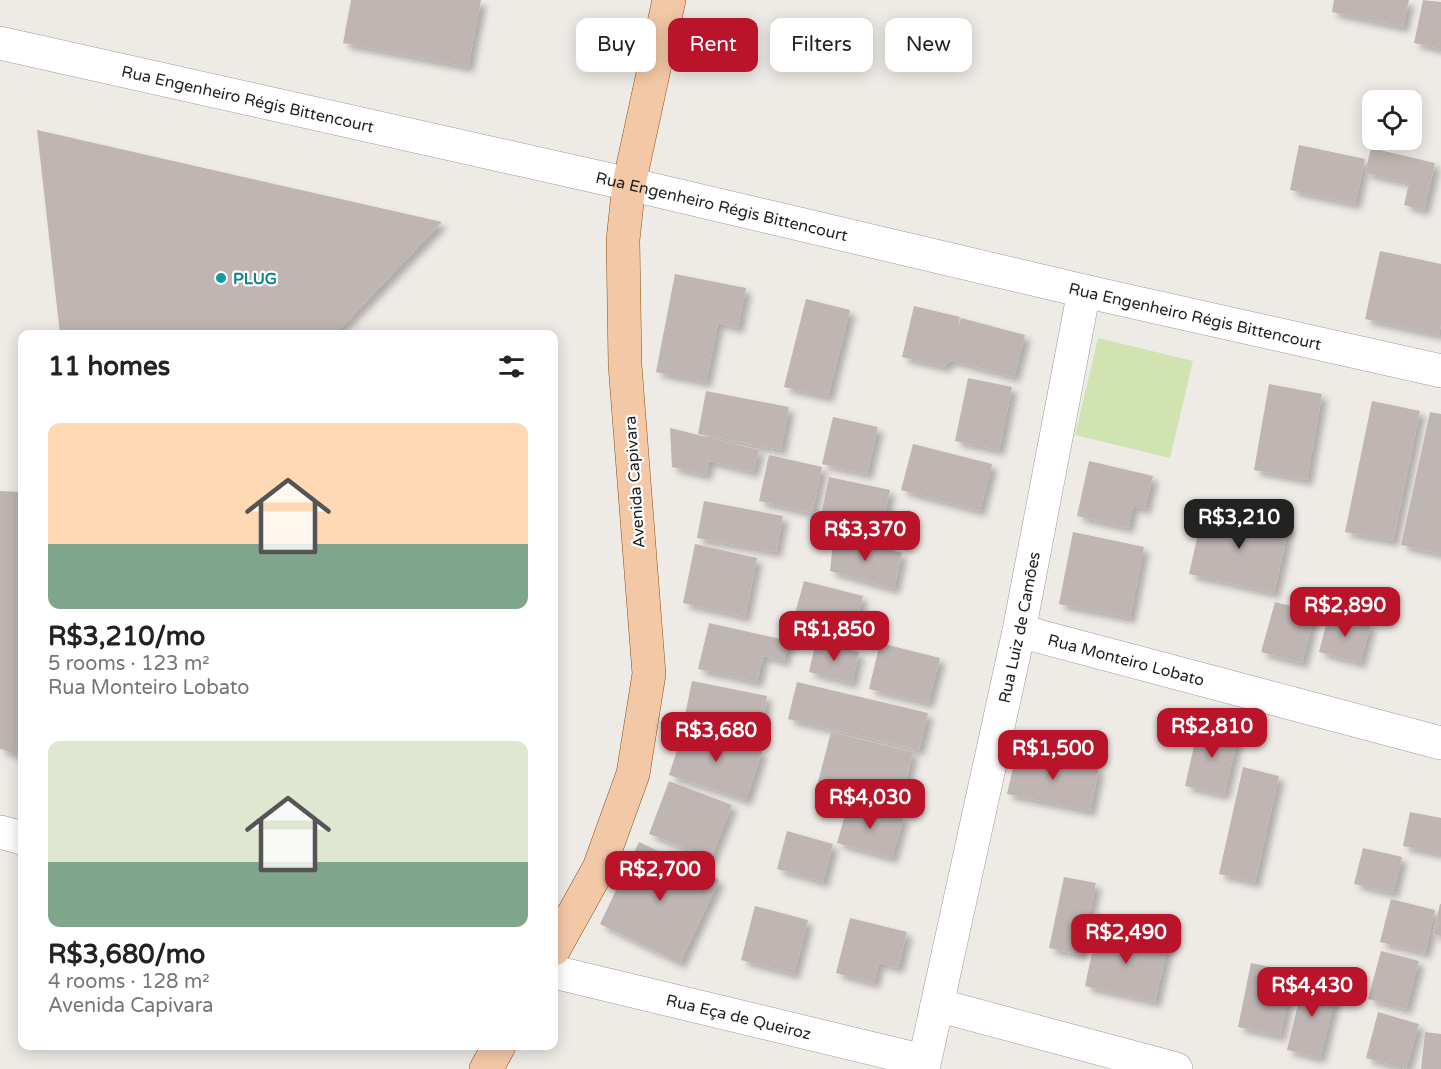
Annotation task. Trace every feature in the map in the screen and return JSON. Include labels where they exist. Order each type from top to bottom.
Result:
[{"type":"main road","name":"Avenida Capivara","points":[[558,942],[599,868],[633,774],[649,674],[625,365],[622,240],[629,184],[669,0]]},
{"type":"main road","points":[[486,1069],[497,1050]]},
{"type":"street","name":"Rua Engenheiro Régis Bittencourt","points":[[0,43],[629,184],[1084,291],[1441,370]]},
{"type":"street","name":"Rua Luiz de Camões","points":[[923,1065],[1019,632],[1084,291]]},
{"type":"street","name":"Rua Monteiro Lobato","points":[[1019,632],[1441,743]]},
{"type":"street","points":[[0,832],[18,837]]},
{"type":"street","name":"Rua Eça de Queiroz","points":[[558,973],[923,1065]]},
{"type":"street","points":[[937,1005],[1176,1069]]},
{"type":"green space","points":[[1098,338],[1193,361],[1170,458],[1075,435]]},
{"type":"building","points":[[351,0],[481,0],[468,67],[343,43]]},
{"type":"building","points":[[1334,0],[1409,0],[1403,27],[1332,12]]},
{"type":"building","points":[[1423,0],[1441,2],[1441,49],[1414,43]]},
{"type":"building","name":"PLUG","points":[[37,130],[442,222],[339,330],[60,330]]},
{"type":"building","points":[[1299,145],[1365,159],[1355,204],[1290,190]]},
{"type":"building","points":[[1371,150],[1435,163],[1424,210],[1404,205],[1409,183],[1365,173]]},
{"type":"building","points":[[1380,251],[1441,264],[1439,335],[1365,319]]},
{"type":"building","points":[[675,274],[746,288],[738,328],[718,323],[706,382],[656,372]]},
{"type":"building","points":[[806,299],[850,310],[828,397],[784,387]]},
{"type":"building","points":[[914,306],[960,317],[957,330],[961,318],[1025,335],[1014,377],[950,360],[944,367],[902,357]]},
{"type":"building","points":[[968,378],[1012,387],[999,450],[955,441]]},
{"type":"building","points":[[1269,384],[1322,394],[1307,480],[1254,470]]},
{"type":"building","points":[[706,391],[789,407],[781,450],[698,434]]},
{"type":"building","points":[[1372,401],[1420,411],[1393,541],[1345,532]]},
{"type":"building","points":[[1430,412],[1441,414],[1441,554],[1401,545]]},
{"type":"building","points":[[833,417],[878,427],[867,474],[822,464]]},
{"type":"building","points":[[670,428],[759,450],[753,472],[709,461],[706,475],[672,467]]},
{"type":"building","points":[[913,444],[992,464],[980,511],[901,490]]},
{"type":"building","points":[[769,455],[822,467],[812,513],[759,501]]},
{"type":"building","points":[[1089,461],[1153,476],[1145,509],[1133,506],[1128,528],[1077,516]]},
{"type":"building","points":[[829,477],[890,490],[880,537],[819,524]]},
{"type":"building","points":[[0,491],[18,492],[18,755],[0,749]]},
{"type":"building","points":[[704,501],[783,516],[776,552],[697,538]]},
{"type":"building","points":[[1204,507],[1289,526],[1274,593],[1189,574]]},
{"type":"building","points":[[1073,532],[1144,547],[1130,618],[1059,604]]},
{"type":"building","points":[[834,534],[902,553],[894,589],[830,571]]},
{"type":"building","points":[[695,544],[757,558],[745,617],[683,603]]},
{"type":"building","points":[[804,581],[863,596],[852,637],[793,621]]},
{"type":"building","points":[[1275,602],[1315,612],[1302,663],[1261,652]]},
{"type":"building","points":[[1329,613],[1371,624],[1360,663],[1319,652]]},
{"type":"building","points":[[709,623],[789,641],[784,661],[763,656],[757,682],[698,669]]},
{"type":"building","points":[[816,641],[859,652],[852,683],[809,672]]},
{"type":"building","points":[[880,643],[940,658],[928,703],[869,689]]},
{"type":"building","points":[[692,681],[767,696],[759,739],[683,725]]},
{"type":"building","points":[[797,682],[928,713],[919,750],[788,719]]},
{"type":"building","points":[[1199,724],[1239,733],[1224,795],[1185,786]]},
{"type":"building","points":[[685,726],[762,751],[746,800],[669,775]]},
{"type":"building","points":[[831,732],[913,752],[901,802],[818,782]]},
{"type":"building","points":[[1017,751],[1099,768],[1090,811],[1007,794]]},
{"type":"building","points":[[1243,767],[1279,776],[1255,882],[1219,874]]},
{"type":"building","points":[[669,781],[732,805],[711,858],[649,834]]},
{"type":"building","points":[[849,801],[904,816],[892,858],[837,843]]},
{"type":"building","points":[[1410,812],[1441,818],[1441,854],[1403,846]]},
{"type":"building","points":[[787,831],[833,844],[823,882],[777,869]]},
{"type":"building","points":[[639,842],[719,880],[680,963],[600,924]]},
{"type":"building","points":[[1363,848],[1402,857],[1393,893],[1354,884]]},
{"type":"building","points":[[1064,877],[1096,883],[1081,955],[1049,948]]},
{"type":"building","points":[[1391,899],[1435,910],[1425,953],[1380,942]]},
{"type":"building","points":[[1441,904],[1441,936],[1433,934]]},
{"type":"building","points":[[755,906],[808,920],[794,974],[741,960]]},
{"type":"building","points":[[850,918],[907,932],[898,968],[879,963],[874,983],[836,973]]},
{"type":"building","points":[[1097,929],[1168,945],[1155,1002],[1085,986]]},
{"type":"building","points":[[1381,951],[1419,961],[1406,1009],[1368,999]]},
{"type":"building","points":[[1251,963],[1294,972],[1280,1036],[1238,1027]]},
{"type":"building","points":[[1304,979],[1338,987],[1320,1058],[1287,1050]]},
{"type":"building","points":[[1378,1012],[1419,1024],[1406,1069],[1366,1058]]},
{"type":"building","points":[[1425,1032],[1441,1034],[1441,1069],[1421,1069]]},
{"type":"place","name":"PLUG","points":[[221,278]]}]
